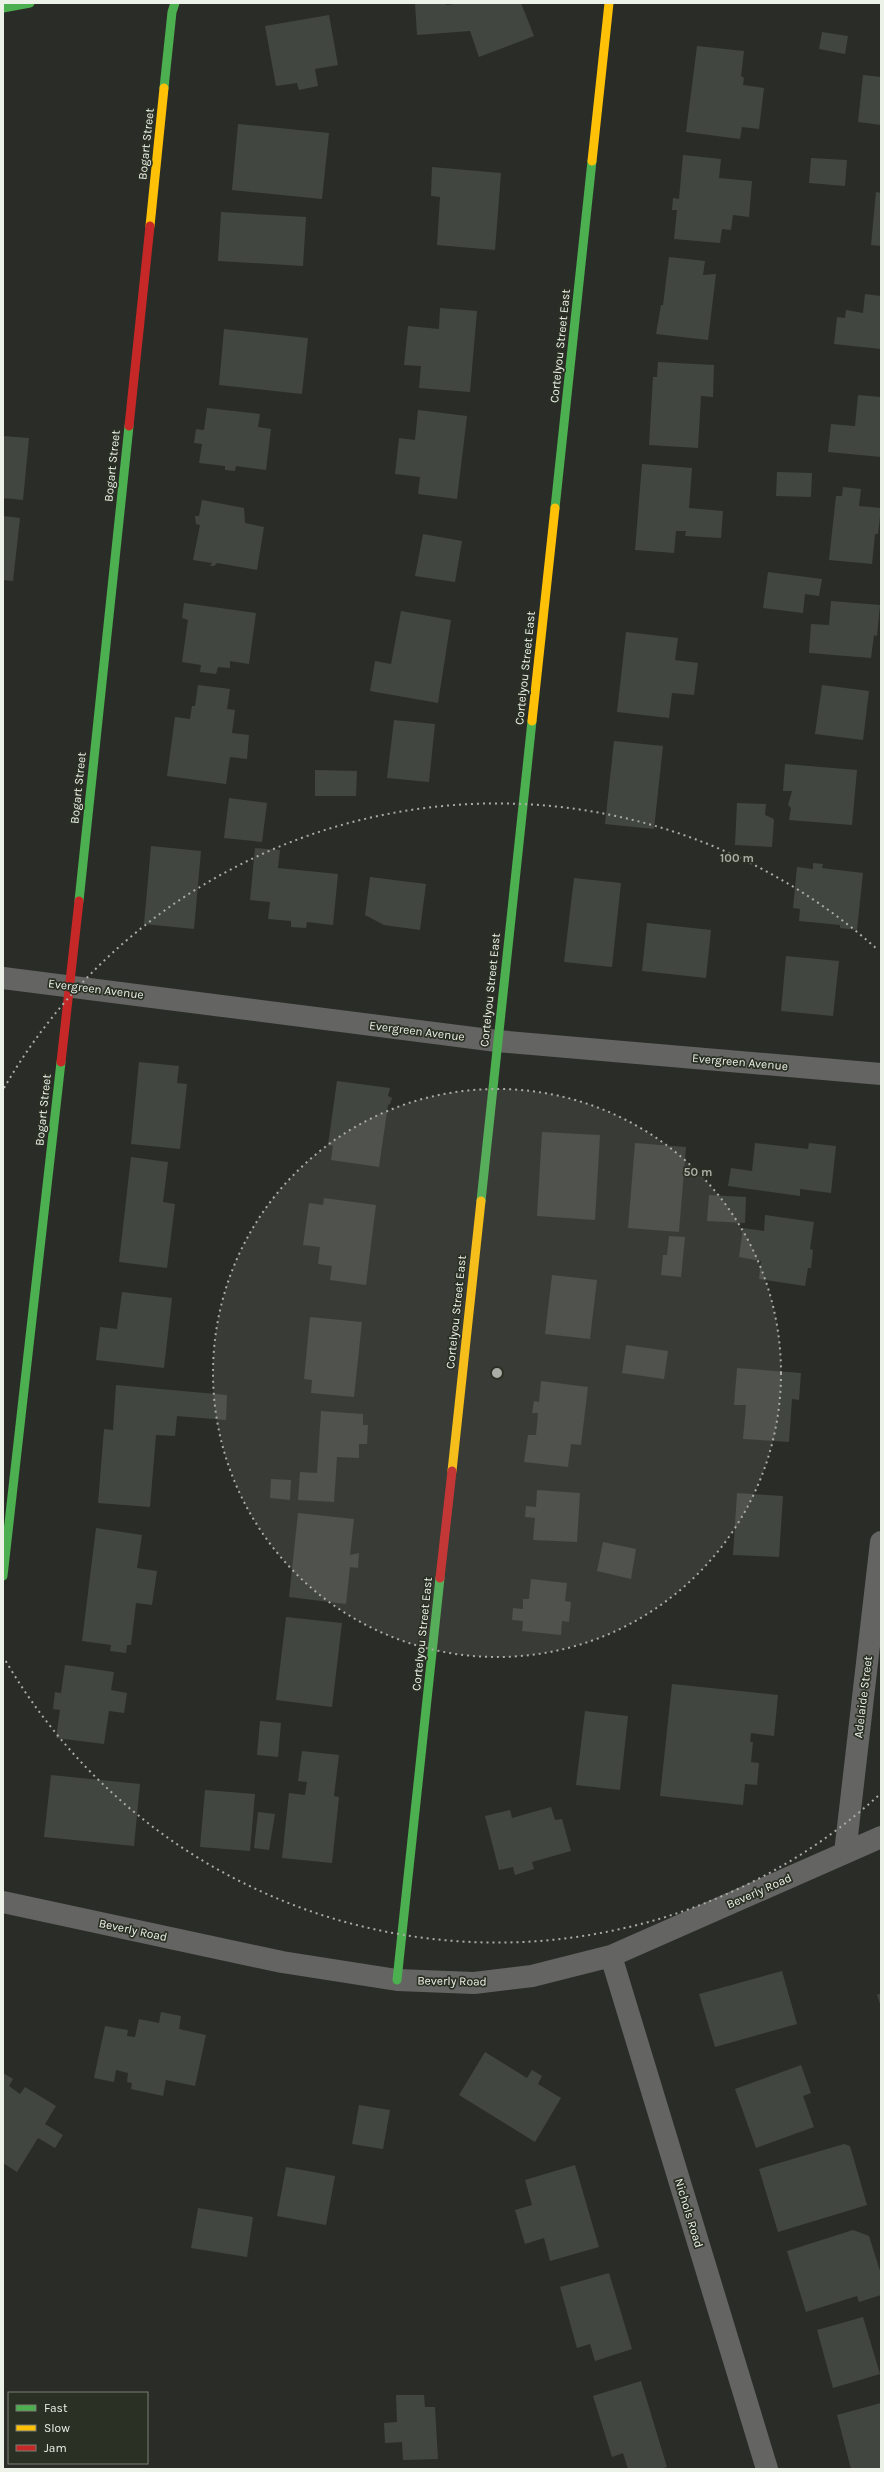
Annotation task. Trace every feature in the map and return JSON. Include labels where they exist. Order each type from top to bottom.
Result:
[{"type":"street","points":[[3,8],[30,3]]},
{"type":"street","name":"Bogart Street","points":[[3,1576],[70,985],[171,20],[175,3]]},
{"type":"street","name":"Cortelyou Street East","points":[[397,1980],[610,3]]},
{"type":"street","name":"Evergreen Avenue","points":[[3,978],[70,985],[497,1041],[881,1074]]},
{"type":"street","name":"Adelaide Street","points":[[845,1853],[881,1542]]},
{"type":"street","name":"Beverly Road","points":[[3,1902],[282,1962],[397,1980],[474,1983],[532,1976],[611,1956],[881,1838]]},
{"type":"street","name":"Nichols Road","points":[[611,1956],[767,2469]]},
{"type":"building","points":[[415,3],[446,3],[446,5],[463,3],[521,3],[534,36],[479,57],[470,31],[417,35]]},
{"type":"building","points":[[329,15],[338,65],[315,69],[318,86],[299,90],[297,83],[276,86],[265,26]]},
{"type":"building","points":[[822,32],[848,36],[845,54],[819,49]]},
{"type":"building","points":[[697,46],[744,51],[741,76],[744,78],[743,85],[764,88],[759,129],[742,127],[740,139],[686,132]]},
{"type":"building","points":[[863,75],[881,77],[881,125],[858,122]]},
{"type":"building","points":[[238,124],[329,133],[322,199],[232,190]]},
{"type":"building","points":[[683,155],[721,159],[719,178],[752,181],[749,217],[733,215],[731,230],[722,229],[720,243],[674,239],[677,210],[672,210],[673,198],[679,199]]},
{"type":"building","points":[[811,158],[847,160],[845,186],[809,183]]},
{"type":"building","points":[[432,167],[501,173],[495,250],[437,245],[440,197],[431,196]]},
{"type":"building","points":[[876,192],[881,193],[881,246],[871,245]]},
{"type":"building","points":[[221,212],[306,217],[303,266],[218,261]]},
{"type":"building","points":[[669,257],[705,261],[703,275],[716,274],[708,340],[656,334],[661,305],[663,305]]},
{"type":"building","points":[[865,294],[881,296],[881,349],[834,344],[837,317],[845,318],[846,310],[863,313]]},
{"type":"building","points":[[440,308],[477,311],[470,392],[419,388],[421,366],[404,365],[408,326],[439,329]]},
{"type":"building","points":[[224,329],[308,338],[302,394],[219,385]]},
{"type":"building","points":[[658,362],[714,365],[713,397],[701,396],[698,448],[649,445],[653,377],[657,377]]},
{"type":"building","points":[[858,395],[881,397],[881,457],[828,452],[831,424],[855,426]]},
{"type":"building","points":[[207,408],[260,414],[258,427],[271,429],[266,470],[236,466],[235,471],[225,470],[225,466],[199,463],[202,444],[194,443],[196,429],[204,430]]},
{"type":"building","points":[[418,410],[467,416],[457,499],[418,494],[420,477],[395,474],[399,438],[415,440]]},
{"type":"building","points":[[3,436],[29,438],[23,500],[3,498]]},
{"type":"building","points":[[642,464],[692,468],[689,508],[723,511],[721,538],[685,536],[686,531],[676,531],[674,553],[635,550]]},
{"type":"building","points":[[777,472],[812,473],[811,497],[776,496]]},
{"type":"building","points":[[843,487],[861,489],[859,506],[881,508],[878,534],[875,534],[872,564],[829,560],[836,496],[842,496]]},
{"type":"building","points":[[202,500],[244,508],[245,523],[264,527],[257,570],[217,563],[214,566],[210,566],[212,563],[193,560],[200,525],[196,524],[195,516],[199,516]]},
{"type":"building","points":[[3,516],[20,518],[13,581],[3,580]]},
{"type":"building","points":[[423,534],[462,541],[455,582],[415,576]]},
{"type":"building","points":[[768,572],[822,579],[819,596],[805,594],[803,613],[763,608]]},
{"type":"building","points":[[831,601],[880,605],[877,636],[874,635],[871,658],[809,653],[811,624],[829,625]]},
{"type":"building","points":[[184,603],[256,613],[249,664],[230,661],[230,668],[218,667],[216,674],[200,672],[201,665],[182,662],[188,620],[182,618]]},
{"type":"building","points":[[401,611],[451,620],[438,703],[370,691],[375,661],[391,664]]},
{"type":"building","points":[[626,632],[678,638],[675,660],[698,663],[694,695],[672,693],[669,718],[617,712]]},
{"type":"building","points":[[198,685],[230,689],[227,709],[235,710],[232,733],[249,735],[247,759],[230,757],[226,784],[167,776],[175,717],[190,719],[192,706],[195,706]]},
{"type":"building","points":[[822,685],[869,691],[863,740],[815,734]]},
{"type":"building","points":[[394,720],[435,724],[429,782],[387,778]]},
{"type":"building","points":[[614,741],[663,746],[654,829],[605,824]]},
{"type":"building","points":[[785,764],[857,770],[852,825],[789,820],[791,808],[788,805],[792,791],[783,791]]},
{"type":"building","points":[[315,770],[357,771],[356,796],[315,796]]},
{"type":"building","points":[[229,798],[267,803],[262,842],[224,838]]},
{"type":"building","points":[[737,803],[766,804],[765,815],[774,819],[772,847],[735,845]]},
{"type":"building","points":[[151,846],[201,851],[194,929],[144,924]]},
{"type":"building","points":[[255,848],[280,850],[278,868],[338,874],[333,925],[307,922],[306,928],[291,927],[291,921],[268,919],[270,902],[250,900]]},
{"type":"building","points":[[813,863],[823,864],[822,868],[863,873],[857,930],[840,928],[840,925],[799,921],[800,909],[793,908],[797,867],[813,869]]},
{"type":"building","points":[[370,877],[426,884],[420,930],[384,925],[365,915]]},
{"type":"building","points":[[574,878],[621,883],[612,967],[564,962]]},
{"type":"building","points":[[647,923],[711,930],[706,978],[642,971]]},
{"type":"building","points":[[786,956],[839,961],[833,1016],[781,1011]]},
{"type":"building","points":[[139,1062],[179,1066],[177,1083],[187,1084],[180,1149],[131,1144]]},
{"type":"building","points":[[337,1081],[390,1088],[388,1096],[392,1098],[390,1104],[388,1105],[379,1167],[331,1160],[333,1146],[328,1145]]},
{"type":"building","points":[[542,1132],[600,1135],[595,1220],[537,1216]]},
{"type":"building","points":[[635,1143],[686,1147],[679,1232],[628,1228]]},
{"type":"building","points":[[755,1143],[808,1149],[809,1143],[836,1146],[831,1193],[800,1189],[800,1196],[728,1186],[731,1168],[752,1171]]},
{"type":"building","points":[[131,1157],[168,1162],[163,1202],[175,1204],[167,1268],[119,1262]]},
{"type":"building","points":[[709,1195],[746,1197],[745,1223],[707,1221]]},
{"type":"building","points":[[324,1198],[376,1205],[366,1285],[330,1280],[332,1266],[318,1264],[320,1247],[303,1245],[309,1203],[323,1205]]},
{"type":"building","points":[[765,1215],[814,1222],[810,1249],[813,1250],[811,1268],[808,1268],[805,1286],[759,1279],[761,1261],[739,1257],[743,1228],[764,1231]]},
{"type":"building","points":[[669,1236],[685,1237],[681,1277],[661,1275],[663,1255],[667,1255]]},
{"type":"building","points":[[552,1275],[597,1280],[590,1339],[545,1334]]},
{"type":"building","points":[[122,1292],[172,1298],[164,1368],[96,1360],[100,1327],[117,1329]]},
{"type":"building","points":[[310,1317],[362,1322],[354,1397],[311,1393],[312,1380],[304,1379]]},
{"type":"building","points":[[626,1345],[668,1351],[664,1379],[622,1373]]},
{"type":"building","points":[[737,1368],[801,1373],[799,1400],[792,1399],[789,1442],[743,1439],[746,1405],[734,1405]]},
{"type":"building","points":[[541,1381],[588,1387],[581,1445],[571,1444],[568,1467],[524,1462],[528,1435],[536,1435],[538,1413],[532,1413],[534,1401],[539,1402]]},
{"type":"building","points":[[116,1385],[227,1395],[226,1420],[177,1416],[175,1436],[156,1435],[150,1507],[98,1503],[104,1429],[113,1430]]},
{"type":"building","points":[[321,1411],[363,1414],[363,1425],[368,1425],[367,1444],[359,1444],[359,1458],[337,1457],[334,1502],[298,1500],[300,1472],[317,1473]]},
{"type":"building","points":[[271,1479],[291,1480],[290,1500],[270,1498]]},
{"type":"building","points":[[537,1490],[580,1493],[577,1542],[533,1540],[535,1518],[525,1517],[526,1506],[536,1507]]},
{"type":"building","points":[[737,1493],[783,1496],[779,1557],[733,1555]]},
{"type":"building","points":[[298,1513],[354,1519],[350,1555],[359,1553],[358,1568],[350,1567],[346,1604],[289,1597]]},
{"type":"building","points":[[96,1528],[142,1535],[137,1568],[157,1571],[152,1605],[136,1603],[131,1645],[127,1645],[126,1653],[110,1651],[111,1645],[82,1641]]},
{"type":"building","points":[[603,1542],[636,1549],[631,1579],[597,1571]]},
{"type":"building","points":[[531,1579],[567,1583],[565,1601],[571,1602],[569,1622],[562,1621],[561,1635],[522,1631],[523,1621],[512,1620],[513,1608],[523,1609],[523,1599],[529,1599]]},
{"type":"building","points":[[286,1617],[342,1623],[332,1707],[276,1700]]},
{"type":"building","points":[[65,1665],[114,1672],[111,1690],[127,1693],[124,1713],[109,1711],[104,1744],[56,1738],[60,1710],[53,1709],[55,1692],[61,1693]]},
{"type":"building","points":[[672,1684],[778,1695],[774,1736],[751,1733],[750,1742],[753,1742],[751,1762],[759,1763],[757,1785],[745,1784],[743,1805],[660,1796]]},
{"type":"building","points":[[585,1711],[628,1716],[620,1790],[576,1785]]},
{"type":"building","points":[[260,1721],[281,1723],[278,1757],[257,1755]]},
{"type":"building","points":[[302,1751],[339,1755],[334,1796],[339,1797],[332,1863],[282,1858],[289,1793],[305,1795],[307,1782],[298,1781]]},
{"type":"building","points":[[51,1775],[140,1784],[134,1846],[44,1837]]},
{"type":"building","points":[[205,1790],[255,1794],[250,1851],[200,1847]]},
{"type":"building","points":[[551,1807],[555,1820],[562,1819],[571,1851],[532,1862],[534,1869],[515,1875],[513,1867],[499,1870],[485,1816],[510,1810],[512,1818]]},
{"type":"building","points":[[258,1812],[275,1814],[269,1850],[254,1848]]},
{"type":"building","points":[[782,1971],[797,2024],[715,2047],[699,1994]]},
{"type":"building","points":[[881,1993],[881,2007],[877,1995]]},
{"type":"building","points":[[161,2012],[181,2016],[179,2029],[206,2035],[195,2086],[166,2080],[163,2096],[131,2089],[132,2083],[127,2082],[128,2073],[116,2070],[114,2082],[94,2078],[105,2026],[128,2030],[127,2036],[135,2037],[139,2019],[159,2023]]},
{"type":"building","points":[[485,2052],[527,2078],[532,2070],[542,2076],[538,2084],[561,2098],[535,2142],[459,2095]]},
{"type":"building","points":[[801,2065],[811,2093],[803,2096],[814,2127],[756,2148],[735,2089]]},
{"type":"building","points":[[3,2073],[13,2079],[9,2086],[20,2094],[25,2087],[56,2106],[45,2124],[63,2135],[55,2148],[38,2138],[17,2172],[3,2163]]},
{"type":"building","points":[[359,2105],[390,2110],[383,2149],[352,2144]]},
{"type":"building","points":[[844,2144],[850,2146],[867,2205],[778,2232],[759,2169]]},
{"type":"building","points":[[575,2165],[599,2247],[550,2261],[544,2238],[525,2244],[515,2210],[532,2205],[525,2180]]},
{"type":"building","points":[[286,2167],[335,2176],[326,2225],[277,2216]]},
{"type":"building","points":[[198,2208],[253,2217],[247,2257],[191,2248]]},
{"type":"building","points":[[853,2230],[869,2236],[881,2274],[881,2295],[859,2302],[857,2296],[806,2312],[787,2251]]},
{"type":"building","points":[[609,2273],[632,2349],[595,2361],[590,2344],[577,2348],[560,2287]]},
{"type":"building","points":[[863,2317],[880,2374],[833,2388],[817,2330]]},
{"type":"building","points":[[641,2381],[667,2467],[660,2469],[628,2469],[623,2453],[612,2457],[593,2396]]},
{"type":"building","points":[[396,2395],[424,2395],[425,2407],[435,2407],[438,2459],[403,2460],[402,2442],[385,2443],[384,2423],[397,2422]]},
{"type":"building","points":[[881,2403],[881,2469],[851,2469],[837,2415]]},
{"type":"traffic: fast","points":[[3,8],[30,3]]},
{"type":"traffic: fast","points":[[164,88],[172,12],[175,3]]},
{"type":"traffic: fast","points":[[555,508],[592,161]]},
{"type":"traffic: fast","points":[[79,901],[129,426]]},
{"type":"traffic: fast","points":[[481,1201],[532,721]]},
{"type":"traffic: fast","points":[[3,1576],[61,1062]]},
{"type":"traffic: fast","points":[[397,1980],[440,1578]]},
{"type":"traffic: slow","points":[[592,161],[609,3]]},
{"type":"traffic: slow","points":[[150,226],[164,88]]},
{"type":"traffic: slow","points":[[532,721],[555,508]]},
{"type":"traffic: slow","points":[[452,1471],[481,1201]]},
{"type":"traffic: jam","points":[[129,426],[150,226]]},
{"type":"traffic: jam","points":[[61,1062],[79,901]]},
{"type":"traffic: jam","points":[[440,1578],[452,1471]]}]
